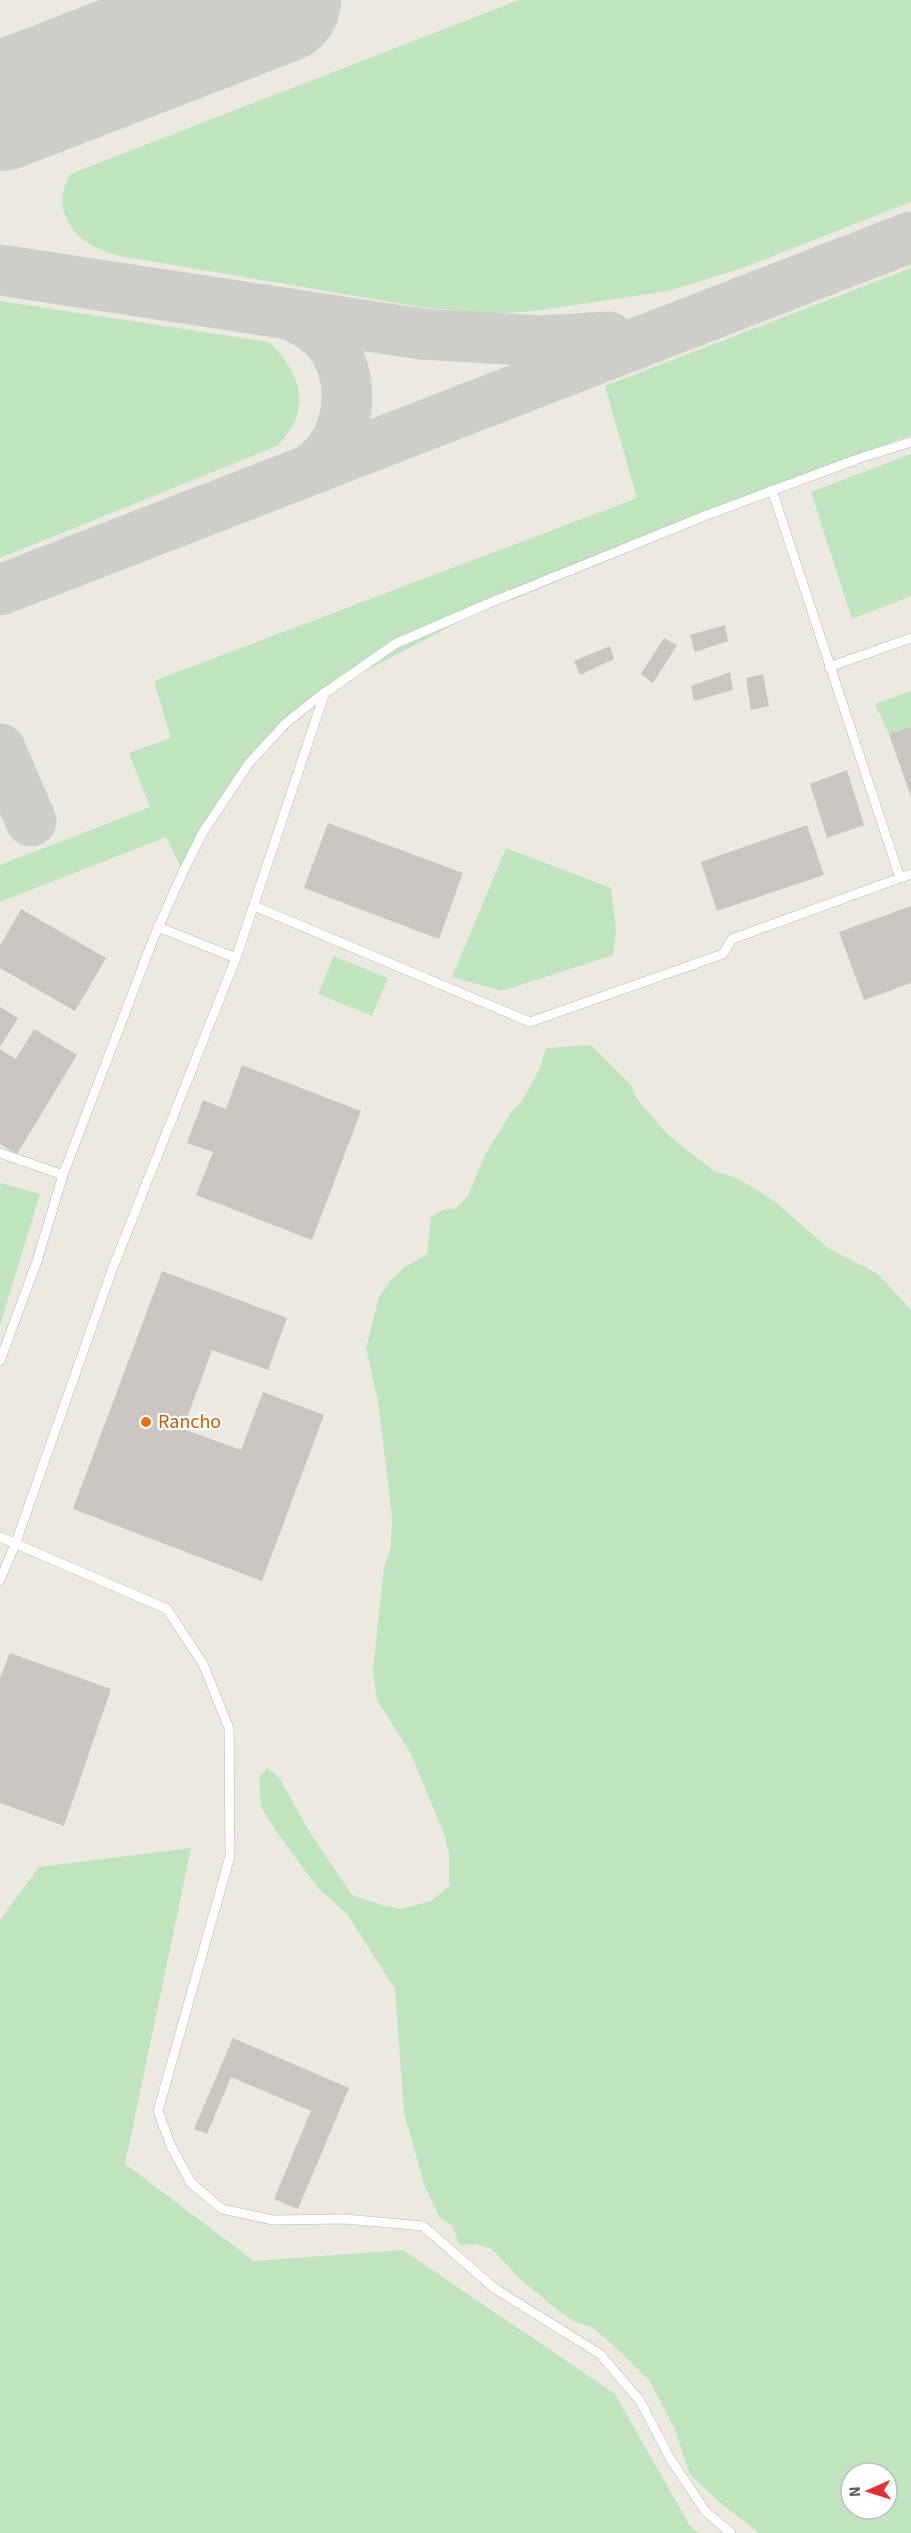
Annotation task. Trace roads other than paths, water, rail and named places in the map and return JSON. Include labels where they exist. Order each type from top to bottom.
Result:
[{"type":"lane","points":[[0,1361],[37,1261],[63,1175],[158,927],[203,832],[249,763],[286,723],[395,644],[486,604],[772,490],[911,442]]},
{"type":"lane","points":[[772,490],[900,878]]},
{"type":"lane","points":[[829,667],[911,638]]},
{"type":"lane","points":[[0,1580],[16,1542],[111,1270],[236,958],[325,693]]},
{"type":"lane","points":[[254,906],[530,1022],[723,954],[732,939],[911,874]]},
{"type":"lane","points":[[158,927],[236,958]]},
{"type":"lane","points":[[0,1153],[63,1175]]},
{"type":"lane","points":[[0,1536],[166,1609],[203,1664],[228,1728],[230,1856],[158,2111],[171,2146],[191,2183],[222,2209],[273,2220],[345,2219],[423,2226],[494,2288],[600,2354],[640,2401],[670,2460],[706,2512],[731,2533]]},
{"type":"place","name":"Rancho","points":[[146,1422]]}]
